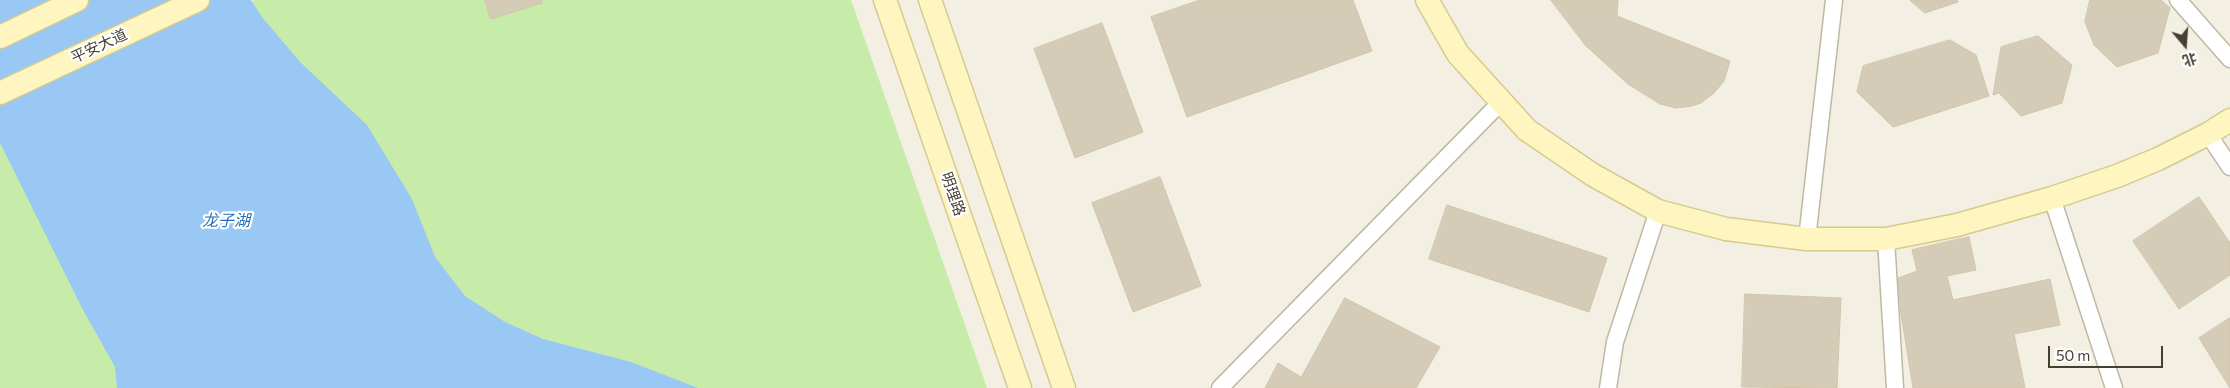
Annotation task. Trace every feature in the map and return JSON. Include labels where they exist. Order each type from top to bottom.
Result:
[{"type":"main road","points":[[0,37],[77,0]]},
{"type":"main road","name":"平安大道","points":[[0,93],[198,0]]},
{"type":"main road","name":"明理路","points":[[885,0],[1020,388]]},
{"type":"main road","points":[[930,0],[1064,388]]},
{"type":"main road","points":[[1427,0],[1458,54],[1527,130],[1593,175],[1658,211],[1726,229],[1807,239],[1886,239],[1957,224],[2052,198],[2133,169],[2208,134],[2230,120]]},
{"type":"street","points":[[1807,239],[1834,0]]},
{"type":"street","points":[[2178,0],[2230,59]]},
{"type":"street","points":[[1220,388],[1501,102]]},
{"type":"street","points":[[2208,134],[2230,167]]},
{"type":"street","points":[[2052,198],[2114,388]]},
{"type":"street","points":[[1608,388],[1615,342],[1658,211]]},
{"type":"street","points":[[1886,239],[1895,388]]},
{"type":"green space","points":[[255,0],[851,0],[987,388],[0,388],[0,123]]},
{"type":"water","name":"龙子湖","points":[[0,0],[251,0],[262,17],[300,62],[367,125],[412,199],[435,257],[465,296],[505,322],[543,339],[631,362],[698,388],[117,388],[115,367],[83,310],[0,143]]},
{"type":"building","points":[[485,0],[542,0],[542,3],[491,19]]},
{"type":"building","points":[[1200,0],[1353,0],[1372,51],[1187,117],[1151,17]]},
{"type":"building","points":[[1551,0],[1618,0],[1617,16],[1730,61],[1724,81],[1714,93],[1701,103],[1676,108],[1660,104],[1628,84],[1586,46]]},
{"type":"building","points":[[1910,0],[1957,0],[1958,2],[1925,13]]},
{"type":"building","points":[[2090,0],[2161,0],[2170,8],[2158,53],[2117,67],[2094,45],[2085,22]]},
{"type":"building","points":[[1102,23],[1143,132],[1075,158],[1034,49]]},
{"type":"building","points":[[2038,36],[2072,65],[2062,103],[2021,116],[1999,93],[1993,95],[2001,47]]},
{"type":"building","points":[[1950,40],[1976,55],[1989,96],[1893,127],[1857,92],[1863,66]]},
{"type":"building","points":[[1160,177],[1201,286],[1133,312],[1092,203]]},
{"type":"building","points":[[2199,197],[2230,243],[2230,275],[2179,309],[2133,241]]},
{"type":"building","points":[[1447,205],[1607,258],[1589,312],[1429,259]]},
{"type":"building","points":[[1969,237],[1976,270],[1947,276],[1953,300],[2050,279],[2060,325],[2014,334],[2025,388],[1913,388],[1901,314],[1898,278],[1917,271],[1912,250]]},
{"type":"building","points":[[1745,294],[1841,298],[1837,388],[1742,387]]},
{"type":"building","points":[[1345,298],[1440,347],[1416,388],[1265,388],[1278,363],[1301,377]]},
{"type":"building","points":[[2230,318],[2230,388],[2199,338]]}]
